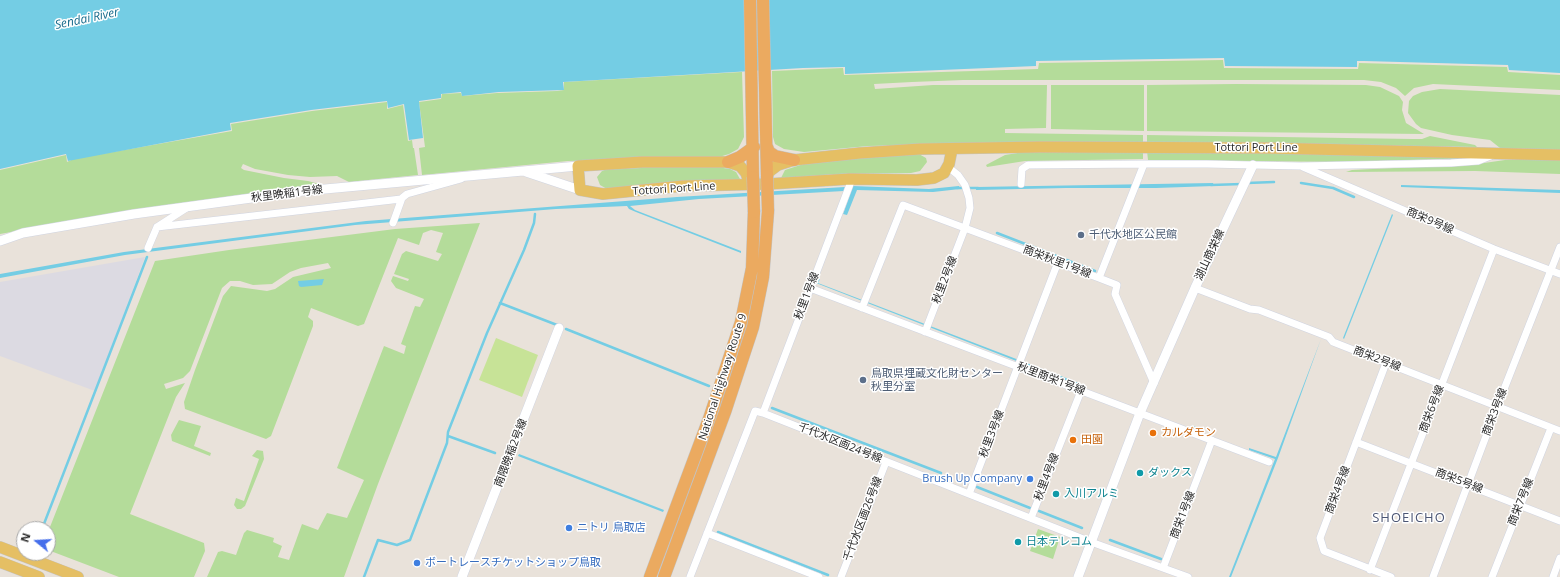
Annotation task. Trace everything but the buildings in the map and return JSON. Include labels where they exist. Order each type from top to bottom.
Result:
[{"type":"highway","name":"National Highway Route 9","points":[[650,577],[733,352],[745,308],[752,263],[751,178],[754,147],[750,0]]},
{"type":"highway","name":"National Highway Route 9","points":[[664,577],[717,435],[753,327],[764,270],[768,211],[763,0]]},
{"type":"highway","points":[[728,162],[740,157],[754,147]]},
{"type":"highway","points":[[767,147],[769,152],[775,156],[794,160]]},
{"type":"main road","name":"Tottori Port Line","points":[[767,176],[770,171],[778,165],[794,160],[867,152],[952,149],[1040,147],[1267,148],[1560,155]]},
{"type":"main road","points":[[948,168],[952,149]]},
{"type":"main road","points":[[580,190],[578,166],[642,162],[728,162],[740,166],[751,178]]},
{"type":"main road","name":"Tottori Port Line","points":[[580,190],[597,194],[610,194],[683,186],[768,184],[852,179],[925,179],[939,176],[948,168]]},
{"type":"main road","points":[[0,547],[78,577]]},
{"type":"main road","points":[[0,562],[39,577]]},
{"type":"street","points":[[1021,184],[1022,169],[1028,165],[1144,164],[1301,166],[1451,163],[1478,161],[1499,153]]},
{"type":"street","name":"商栄秋里1号線","points":[[862,308],[903,204],[1099,278],[1144,164]]},
{"type":"street","name":"湖山商栄線","points":[[1078,577],[1140,414],[1195,288],[1253,165]]},
{"type":"street","name":"秋里晩稲1号線","points":[[0,241],[23,233],[303,191],[471,174],[578,166]]},
{"type":"street","name":"商栄9号線","points":[[1301,166],[1494,249],[1560,274]]},
{"type":"street","name":"秋里2号線","points":[[925,332],[965,228],[970,208],[965,184],[958,175],[948,168]]},
{"type":"street","points":[[522,170],[580,190]]},
{"type":"street","points":[[393,223],[401,199],[407,194],[457,181],[471,174]]},
{"type":"street","name":"秋里1号線","points":[[763,412],[852,179]]},
{"type":"street","points":[[157,227],[401,199]]},
{"type":"street","points":[[148,248],[157,227],[189,207]]},
{"type":"street","name":"商栄3号線","points":[[1433,577],[1497,407],[1560,247]]},
{"type":"street","name":"商栄6号線","points":[[1370,570],[1494,249]]},
{"type":"street","name":"秋里3号線","points":[[969,494],[1058,262]]},
{"type":"street","points":[[1099,278],[1117,285],[1114,294],[1154,382]]},
{"type":"street","name":"秋里商栄1号線","points":[[810,288],[1269,462]]},
{"type":"street","name":"商栄2号線","points":[[1195,288],[1287,321],[1386,363],[1560,431]]},
{"type":"street","name":"南隈晩稲2号線","points":[[462,577],[559,328]]},
{"type":"street","name":"商栄4号線","points":[[1386,363],[1320,538],[1324,551],[1391,577]]},
{"type":"street","name":"秋里4号線","points":[[1031,518],[1081,391]]},
{"type":"street","points":[[690,577],[755,411],[763,412]]},
{"type":"street","name":"千代水区画24号線","points":[[763,412],[1091,542],[1188,577]]},
{"type":"street","name":"商栄7号線","points":[[1492,577],[1551,428]]},
{"type":"street","name":"商栄1号線","points":[[1163,568],[1212,440]]},
{"type":"street","name":"商栄5号線","points":[[1356,442],[1520,504],[1560,521]]},
{"type":"street","name":"千代水区画26号線","points":[[841,577],[886,462]]},
{"type":"street","points":[[707,534],[819,577]]},
{"type":"street","points":[[1553,577],[1560,558]]},
{"type":"shaded area","points":[[145,257],[95,391],[0,356],[0,282]]},
{"type":"green space","points":[[1223,60],[1224,68],[1358,69],[1359,63],[1507,67],[1508,72],[1560,75],[1560,90],[1433,84],[1414,88],[1405,96],[1396,88],[1381,82],[1364,80],[963,80],[874,84],[875,89],[933,85],[1047,85],[1046,128],[1005,129],[1005,133],[1143,135],[1143,142],[868,146],[804,152],[784,149],[775,144],[773,137],[772,71],[843,68],[844,75],[1038,69],[1039,63]]},
{"type":"green space","points":[[742,72],[744,137],[738,149],[729,154],[719,157],[568,161],[422,175],[419,148],[425,147],[419,102],[441,99],[442,94],[461,93],[462,96],[557,91],[564,90],[564,82]]},
{"type":"green space","points":[[1051,85],[1144,85],[1144,131],[1051,129]]},
{"type":"green space","points":[[1147,85],[1366,85],[1380,87],[1399,96],[1403,102],[1402,110],[1406,123],[1424,134],[1147,131]]},
{"type":"green space","points":[[1440,89],[1560,95],[1560,150],[1500,148],[1490,140],[1452,135],[1421,128],[1408,113],[1409,101],[1413,96],[1422,92]]},
{"type":"green space","points":[[387,102],[387,109],[403,105],[408,141],[412,140],[418,175],[349,182],[337,176],[310,177],[288,175],[255,169],[243,164],[241,168],[244,170],[323,185],[146,208],[0,234],[0,170],[66,155],[67,162],[73,159],[232,131],[231,124],[312,111]]},
{"type":"green space","points":[[1147,135],[1413,139],[1422,139],[1430,136],[1475,145],[1477,147],[1147,142]]},
{"type":"green space","points":[[1143,151],[1143,159],[1025,161],[987,167],[986,165],[1005,155],[1024,152]]},
{"type":"green space","points":[[1147,151],[1345,153],[1475,158],[1345,162],[1148,160]]},
{"type":"green space","points":[[917,153],[926,158],[927,162],[920,171],[911,173],[839,174],[781,178],[785,170],[816,160]]},
{"type":"green space","points":[[1505,160],[1560,160],[1560,174],[1475,171],[1346,172],[1352,170],[1477,164]]},
{"type":"green space","points":[[710,166],[730,169],[736,172],[740,179],[607,189],[600,185],[597,177],[602,171],[607,169]]},
{"type":"green space","points":[[480,223],[378,484],[344,577],[207,577],[218,552],[222,551],[236,555],[244,533],[247,530],[274,538],[273,542],[282,546],[278,557],[289,560],[302,524],[318,530],[327,513],[347,518],[364,480],[337,468],[384,346],[404,354],[406,346],[401,344],[415,306],[420,307],[424,299],[396,288],[391,281],[393,276],[408,281],[409,279],[394,274],[402,254],[406,251],[438,261],[442,254],[436,252],[443,233],[431,230],[423,233],[419,245],[398,238],[364,324],[358,326],[311,308],[308,317],[313,321],[313,326],[271,436],[266,439],[185,409],[184,402],[223,296],[231,286],[267,291],[275,289],[293,277],[331,268],[328,263],[301,268],[290,272],[272,284],[253,285],[240,281],[230,281],[222,288],[190,371],[183,378],[164,384],[166,389],[185,383],[176,397],[130,514],[204,543],[205,551],[194,577],[119,577],[56,553],[56,521],[52,521],[155,261],[395,229]]},
{"type":"green space","points":[[496,338],[538,355],[522,397],[479,380]]},
{"type":"green space","points":[[179,420],[201,426],[194,446],[211,453],[210,456],[172,441],[171,435]]},
{"type":"green space","points":[[257,450],[263,451],[264,459],[245,506],[241,509],[237,509],[234,505],[236,498],[244,501],[259,459],[252,456]]},
{"type":"green space","points":[[1038,529],[1060,537],[1053,559],[1030,551]]},
{"type":"water","name":"Sendai River","points":[[0,0],[1560,0],[1560,73],[1509,70],[1508,65],[1364,61],[1357,61],[1357,67],[1225,66],[1224,58],[1036,61],[1036,66],[845,74],[845,67],[803,68],[563,82],[564,90],[499,92],[462,96],[461,92],[441,94],[441,98],[419,101],[423,138],[409,140],[404,104],[388,108],[387,101],[311,110],[230,123],[231,130],[68,161],[66,154],[0,169]]},
{"type":"water","points":[[1213,183],[1214,186],[1156,188],[976,190],[976,187]]},
{"type":"water","points":[[1401,185],[1560,190],[1560,193],[1401,187]]},
{"type":"water","points":[[853,186],[929,189],[959,186],[960,189],[933,192],[857,190],[847,215],[843,214]]},
{"type":"water","points":[[845,187],[844,191],[699,199],[630,206],[635,210],[741,251],[741,253],[636,212],[629,209],[627,206],[556,209],[355,225],[125,255],[0,278],[0,274],[124,252],[366,221],[677,197]]},
{"type":"water","points":[[1392,214],[1393,215],[1344,339],[1343,338]]},
{"type":"water","points":[[324,279],[322,285],[301,287],[299,286],[298,281]]},
{"type":"water","points":[[817,279],[820,279],[818,283],[1079,383],[1078,385],[816,283]]},
{"type":"water","points":[[1321,339],[1278,458],[1231,577],[1229,577],[1275,459],[1249,450],[1249,448],[1276,457]]},
{"type":"water","points":[[519,454],[664,510],[663,512],[518,456]]},
{"type":"waterway","points":[[1247,183],[1274,182]]},
{"type":"waterway","points":[[1301,183],[1333,188],[1354,197]]},
{"type":"waterway","points":[[1211,185],[1242,184]]},
{"type":"waterway","points":[[957,188],[978,188]]},
{"type":"waterway","points":[[364,577],[378,540],[397,545],[410,540],[447,443],[448,432],[487,333],[524,250],[534,223],[535,214]]},
{"type":"waterway","points":[[997,233],[1095,271]]},
{"type":"waterway","points":[[45,521],[147,257]]},
{"type":"waterway","points":[[500,303],[557,325]]},
{"type":"waterway","points":[[566,329],[709,386]]},
{"type":"waterway","points":[[772,408],[941,473]]},
{"type":"waterway","points":[[1192,427],[1203,431]]},
{"type":"waterway","points":[[448,436],[495,453]]},
{"type":"waterway","points":[[977,487],[1030,508]]},
{"type":"waterway","points":[[1039,511],[1082,528]]},
{"type":"waterway","points":[[718,532],[828,575]]},
{"type":"waterway","points":[[1110,540],[1161,559]]},
{"type":"place","name":"千代水地区公民館","points":[[1081,235]]},
{"type":"place","name":"鳥取県埋蔵文化財センター 秋里分室","points":[[863,380]]},
{"type":"place","name":"カルダモン","points":[[1153,433]]},
{"type":"place","name":"田園","points":[[1073,440]]},
{"type":"place","name":"ダックス","points":[[1140,473]]},
{"type":"place","name":"Brush Up Company","points":[[1030,479]]},
{"type":"place","name":"入川アルミ","points":[[1056,494]]},
{"type":"place","name":"ニトリ 鳥取店","points":[[569,528]]},
{"type":"place","name":"日本テレコム","points":[[1018,542]]},
{"type":"place","name":"ボートレースチケットショップ鳥取","points":[[417,563]]},
{"type":"district","name":"SHOEICHO","points":[[1409,518]]}]
